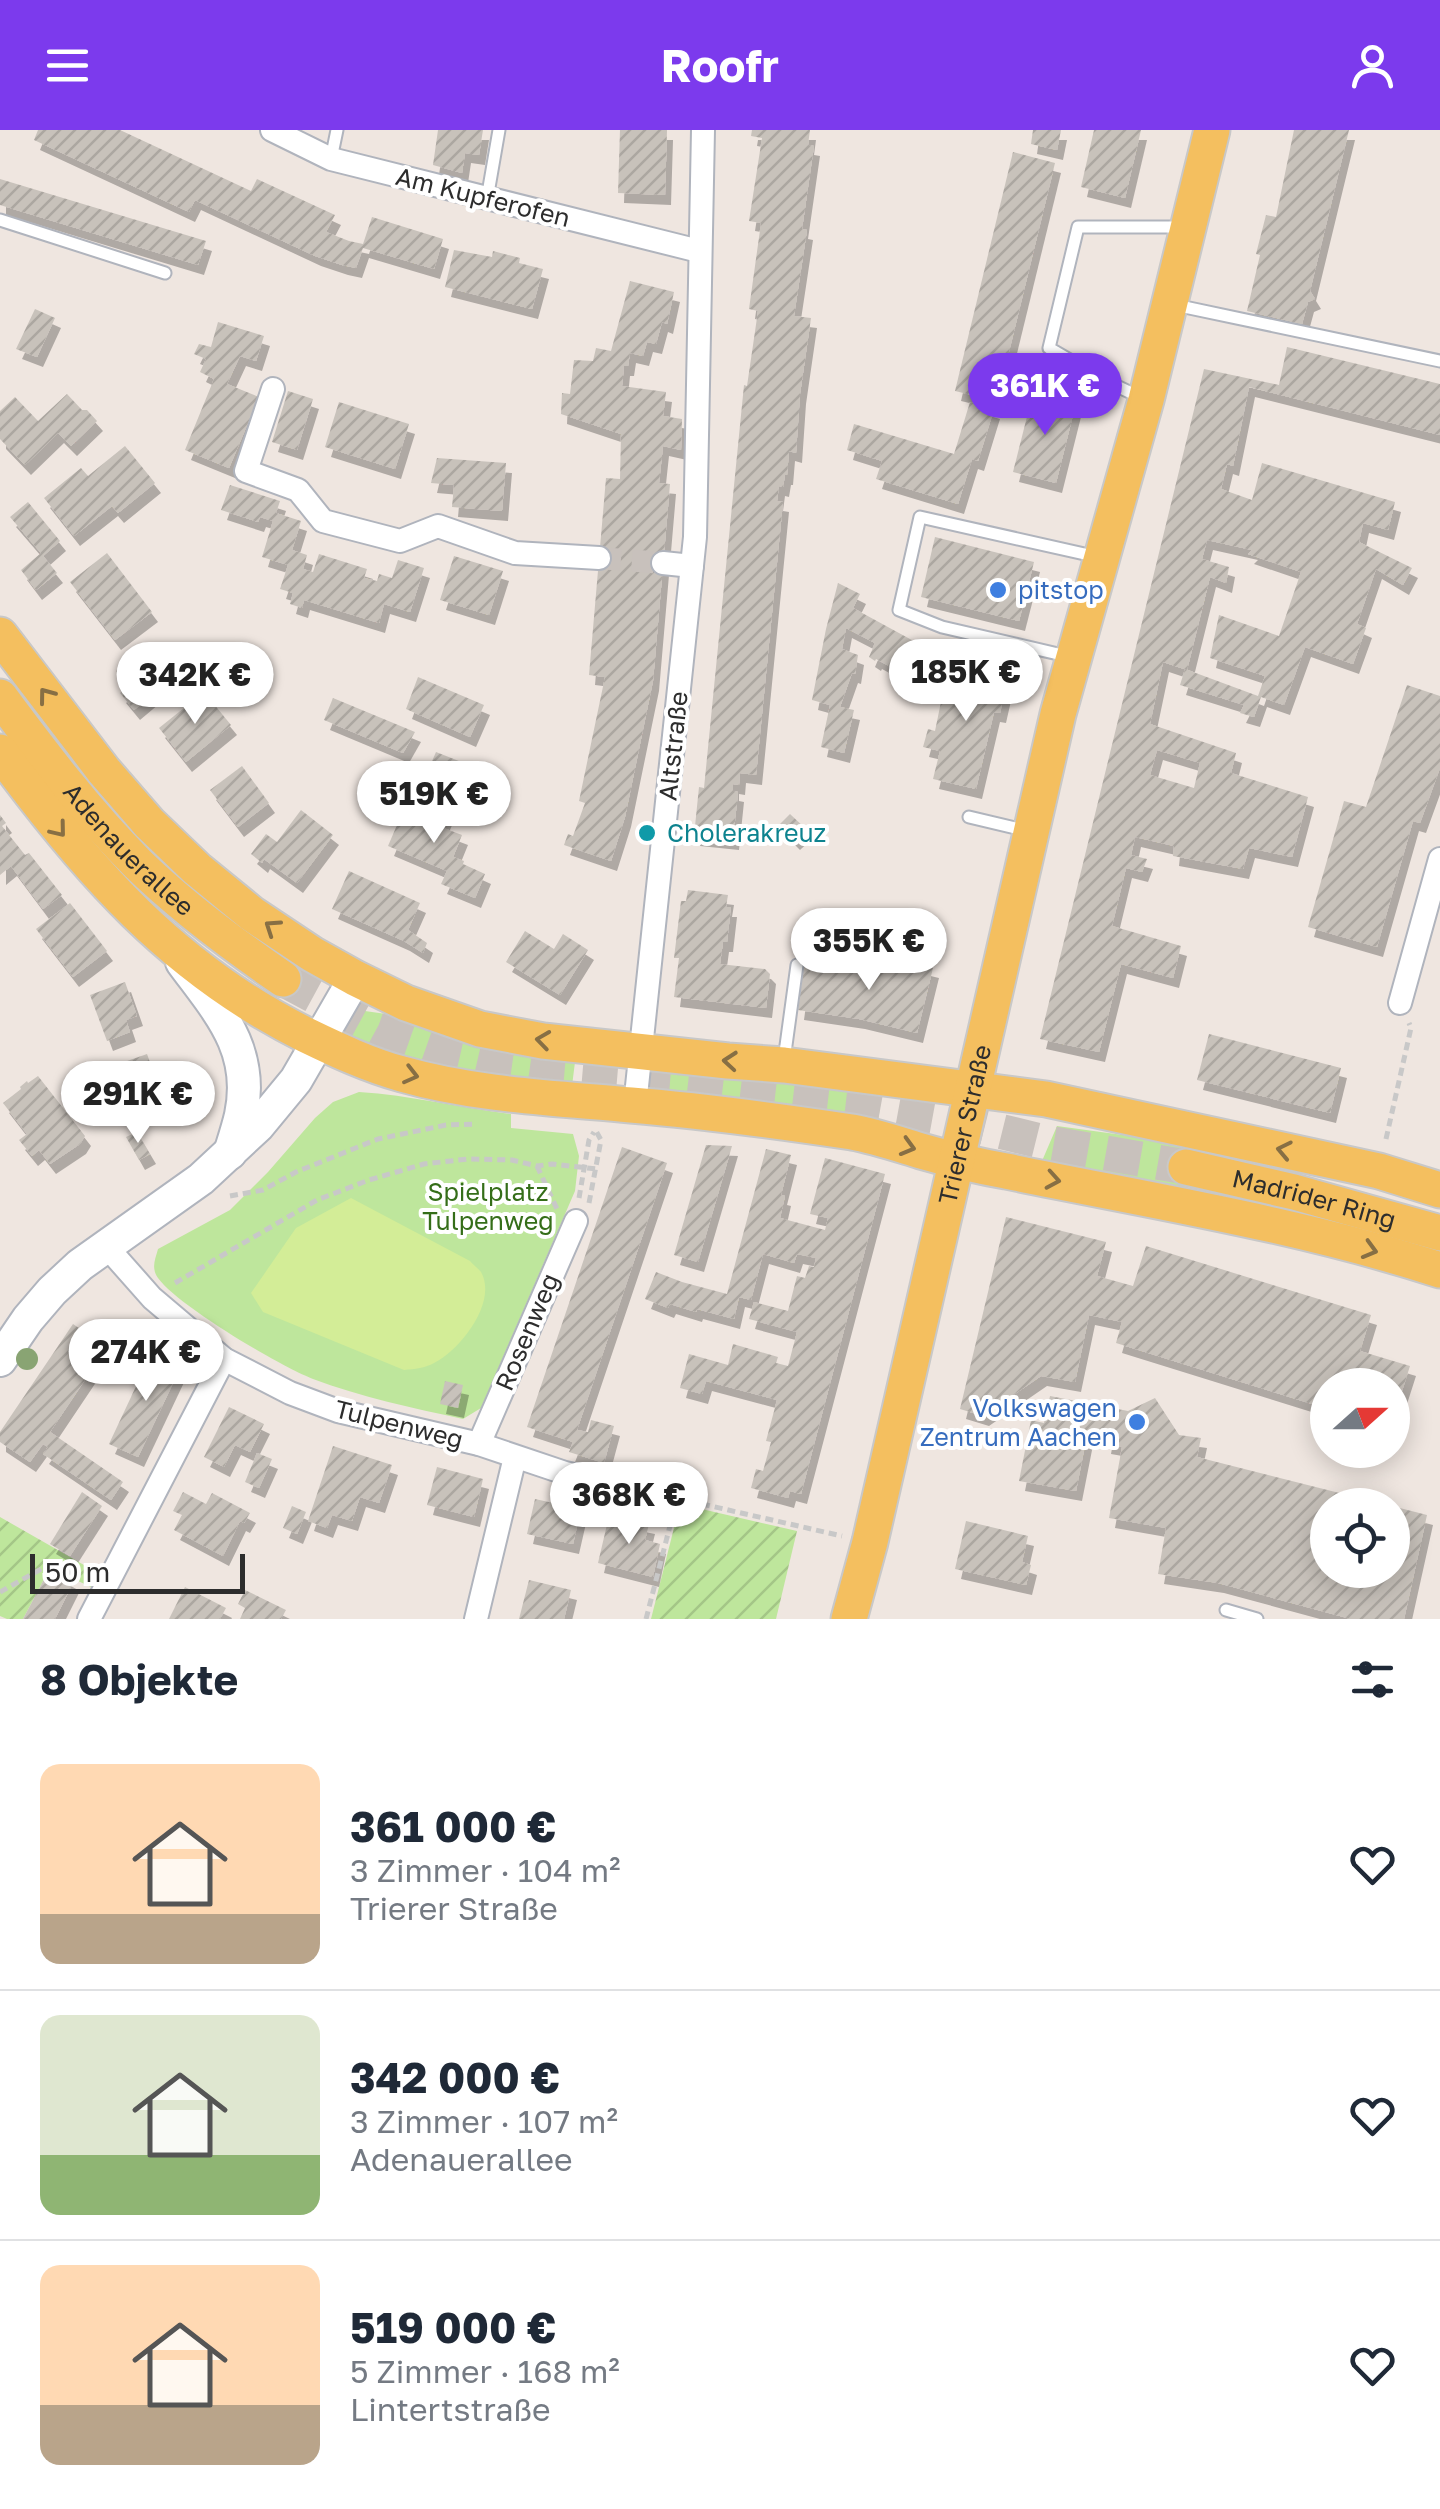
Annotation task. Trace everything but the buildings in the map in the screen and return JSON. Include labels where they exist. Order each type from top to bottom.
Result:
[{"type":"main road","name":"Trierer Straße","points":[[850,1619],[1058,714],[1146,400],[1212,130]]},
{"type":"main road","points":[[0,635],[104,771],[185,858],[252,914],[312,954],[406,1002],[480,1029],[542,1041],[784,1065],[1070,1103],[1379,1171],[1440,1190]]},
{"type":"main road","name":"Adenauerallee","points":[[0,697],[74,795],[138,864],[233,945],[283,980]]},
{"type":"main road","points":[[0,752],[83,860],[170,946],[256,1008],[320,1042],[402,1074],[468,1088],[859,1133],[957,1162],[1217,1211],[1324,1236],[1440,1270]]},
{"type":"main road","points":[[170,946],[240,1050],[244,1076],[241,1114],[230,1152]]},
{"type":"main road","points":[[0,1360],[28,1319],[80,1265],[201,1180],[258,1126],[320,1042],[354,978]]},
{"type":"main road","name":"Madrider Ring","points":[[1186,1167],[1294,1192],[1440,1234]]},
{"type":"street","name":"Am Kupferofen","points":[[272,130],[331,159],[699,252]]},
{"type":"street","name":"Altstraße","points":[[635,1105],[695,537],[703,130]]},
{"type":"street","points":[[273,388],[246,471],[298,490],[323,521],[400,542],[438,526],[515,553],[600,558]]},
{"type":"street","points":[[663,563],[692,566]]},
{"type":"street","points":[[1400,1003],[1440,858]]},
{"type":"street","name":"Rosenweg","points":[[479,1444],[572,1228]]},
{"type":"street","name":"Tulpenweg","points":[[106,1246],[152,1298],[224,1359],[290,1393],[338,1411],[479,1444],[565,1474],[676,1498]]},
{"type":"street","points":[[89,1619],[224,1359]]},
{"type":"street","points":[[476,1619],[515,1457]]},
{"type":"lane","points":[[331,159],[337,130]]},
{"type":"lane","points":[[487,198],[499,130]]},
{"type":"lane","points":[[0,220],[165,273]]},
{"type":"lane","points":[[1146,400],[1049,348],[1078,227],[1188,227]]},
{"type":"lane","points":[[1171,304],[1440,361]]},
{"type":"lane","points":[[1074,658],[942,627],[899,610],[920,517],[1102,558]]},
{"type":"lane","points":[[970,816],[1032,832]]},
{"type":"lane","points":[[784,1065],[798,965]]},
{"type":"lane","points":[[1226,1610],[1257,1619]]},
{"type":"path","points":[[1379,1171],[1411,1028],[1400,1003]]},
{"type":"path","points":[[572,1228],[589,1140],[595,1130],[635,1105]]},
{"type":"path","points":[[228,1196],[263,1190],[378,1138],[478,1124]]},
{"type":"path","points":[[578,1128],[595,1130]]},
{"type":"path","points":[[572,1228],[585,1213],[592,1194],[601,1140]]},
{"type":"path","points":[[152,1298],[318,1200],[368,1180],[424,1164],[468,1159],[597,1169]]},
{"type":"path","points":[[537,1166],[572,1228]]},
{"type":"path","points":[[646,1619],[676,1498],[808,1528]]},
{"type":"path","points":[[0,1592],[52,1563],[80,1578],[78,1584],[101,1596]]},
{"type":"green space","points":[[365,1011],[400,1016],[477,1042],[575,1062],[572,1086],[472,1076],[359,1046],[349,1035],[350,1020]]},
{"type":"green space","points":[[668,1071],[882,1092],[878,1121],[683,1094],[663,1087],[660,1076]]},
{"type":"green space","name":"Spielplatz Tulpenweg","points":[[359,1092],[511,1114],[511,1128],[573,1134],[579,1156],[575,1191],[481,1408],[463,1419],[368,1397],[298,1372],[207,1319],[169,1290],[155,1271],[158,1249],[230,1210],[315,1118],[333,1102]]},
{"type":"green space","points":[[1057,1126],[1196,1145],[1182,1166],[1187,1190],[1042,1161]]},
{"type":"green space","points":[[351,1198],[470,1261],[481,1272],[484,1297],[474,1324],[455,1348],[431,1365],[404,1370],[263,1312],[251,1293],[296,1228]]},
{"type":"green space","points":[[680,1504],[797,1531],[776,1619],[651,1619]]},
{"type":"green space","points":[[0,1517],[98,1573],[91,1587],[50,1568],[23,1619],[0,1616]]},
{"type":"tunnel","points":[[599,558],[663,563]]},
{"type":"tunnel","points":[[283,979],[377,1030],[434,1050],[499,1065],[864,1105],[1186,1167]]},
{"type":"place","name":"pitstop","points":[[998,590]]},
{"type":"place","name":"Cholerakreuz","points":[[647,833]]},
{"type":"place","name":"Volkswagen Zentrum Aachen","points":[[1137,1422]]}]
